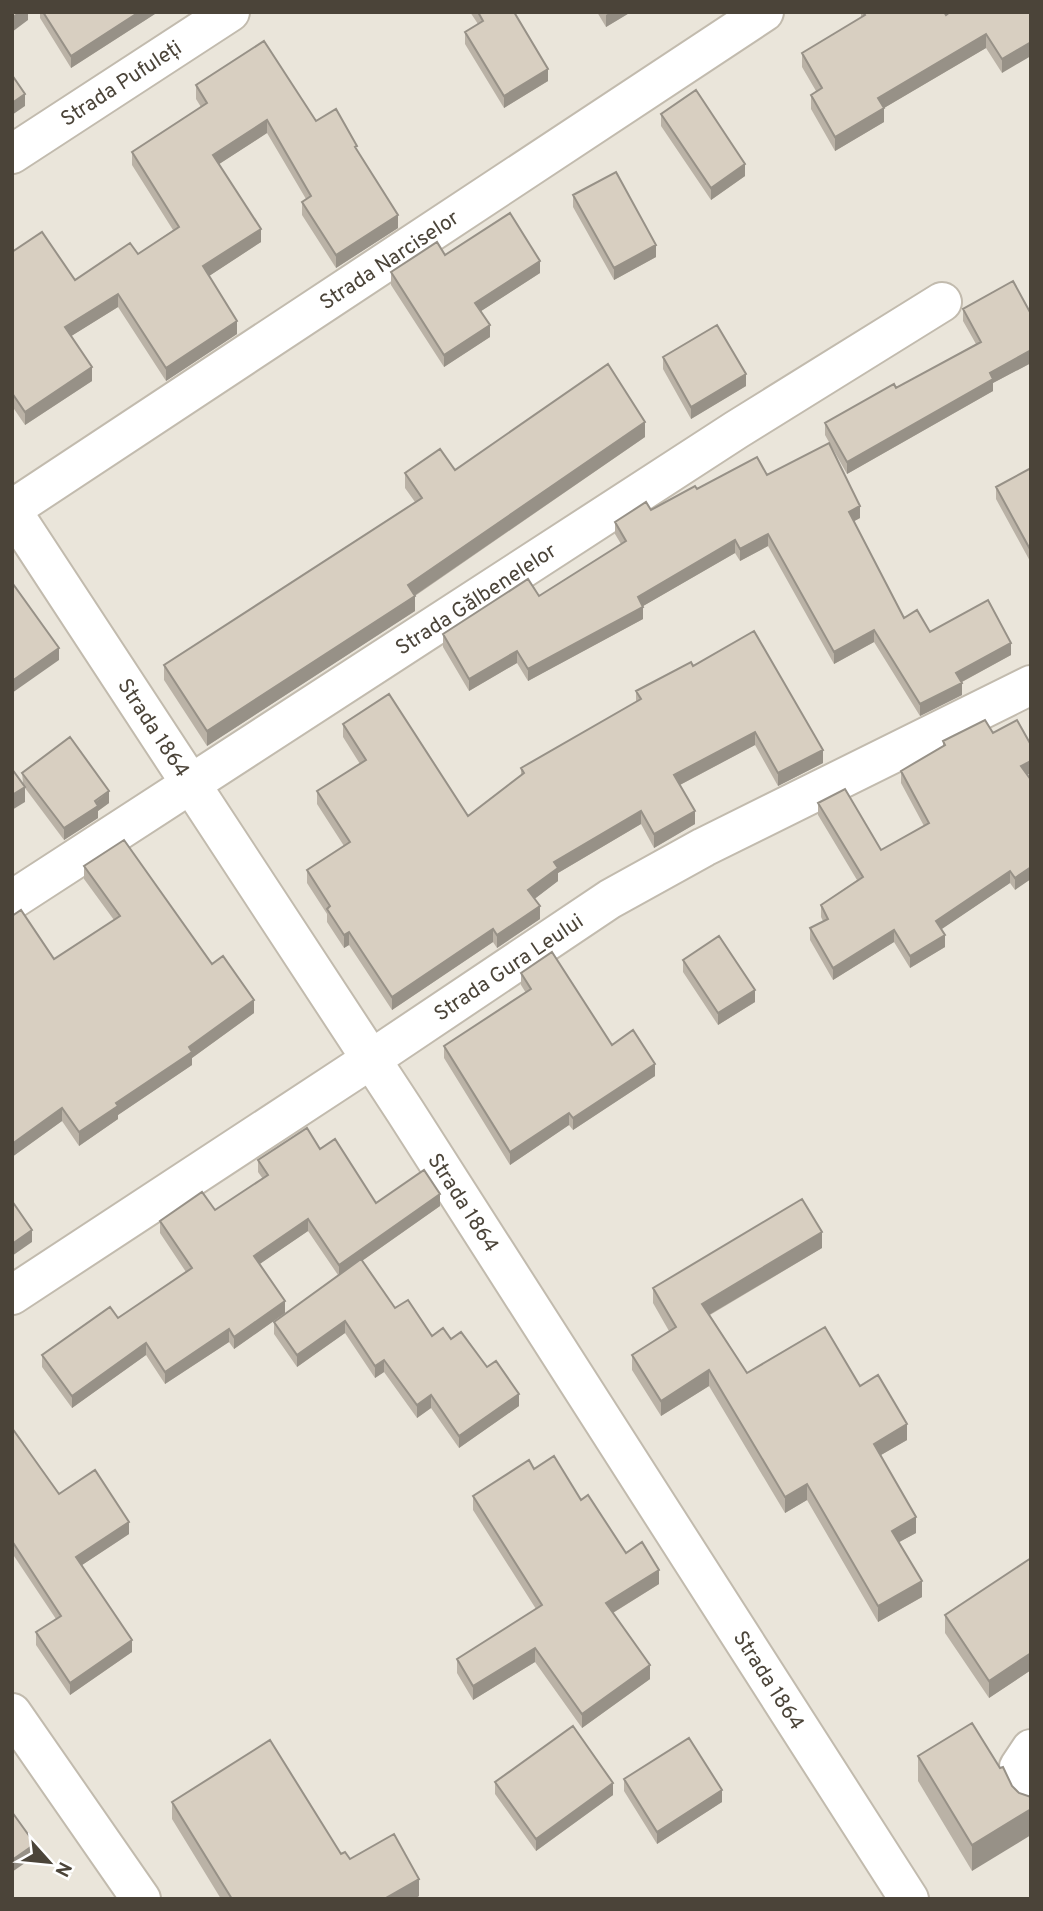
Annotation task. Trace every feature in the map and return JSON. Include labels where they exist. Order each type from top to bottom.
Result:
[{"type":"street","name":"Strada Pufuleți","points":[[12,154],[230,12]]},
{"type":"street","name":"Strada Narciselor","points":[[12,510],[764,12]]},
{"type":"street","name":"Strada Gălbenelelor","points":[[12,900],[736,430],[943,302]]},
{"type":"street","name":"Strada 1864","points":[[12,510],[370,1060],[909,1899]]},
{"type":"street","name":"Strada Gura Leului","points":[[12,1295],[610,899],[704,847],[1031,685]]},
{"type":"street","points":[[12,1713],[141,1899]]},
{"type":"street","points":[[1031,1749],[1019,1767],[1024,1788],[1031,1801]]},
{"type":"shaded area","points":[[12,12],[1031,12],[1031,1899],[12,1899]]},
{"type":"building","points":[[43,12],[139,12],[71,56]]},
{"type":"building","points":[[478,12],[514,12],[548,69],[504,96],[465,32],[483,21]]},
{"type":"building","points":[[863,12],[944,12],[946,15],[950,12],[1031,12],[1031,42],[1002,59],[986,34],[878,98],[884,108],[835,137],[811,95],[822,88],[802,53],[865,15]]},
{"type":"building","points":[[264,41],[316,121],[336,109],[357,146],[355,147],[398,215],[336,255],[302,202],[311,196],[267,120],[213,155],[261,229],[203,266],[237,321],[166,368],[118,294],[65,327],[92,367],[25,412],[12,393],[12,252],[42,232],[75,280],[130,243],[138,254],[179,227],[132,152],[207,103],[196,85]]},
{"type":"building","points":[[12,75],[25,94],[12,103]]},
{"type":"building","points":[[696,90],[745,164],[711,188],[661,114]]},
{"type":"building","points":[[616,172],[656,245],[614,268],[573,195]]},
{"type":"building","points":[[510,213],[540,261],[475,303],[490,325],[444,355],[391,272],[437,242],[445,255]]},
{"type":"building","points":[[1013,281],[1031,314],[1031,350],[990,373],[993,379],[847,462],[825,423],[894,384],[896,388],[981,342],[963,309]]},
{"type":"building","points":[[717,325],[746,374],[691,407],[663,357]]},
{"type":"building","points":[[608,364],[645,422],[408,585],[415,596],[207,731],[164,665],[422,498],[405,473],[440,449],[455,470]]},
{"type":"building","points":[[829,443],[860,506],[849,512],[904,618],[917,610],[930,632],[988,600],[1011,643],[956,673],[962,683],[920,704],[874,630],[834,652],[768,534],[740,549],[735,540],[638,597],[643,607],[528,669],[517,651],[469,679],[443,634],[528,579],[539,596],[626,541],[615,522],[646,502],[651,510],[757,457],[767,475]]},
{"type":"building","points":[[1031,468],[1031,551],[996,487]]},
{"type":"building","points":[[12,584],[59,648],[12,681]]},
{"type":"building","points":[[754,631],[823,750],[778,773],[755,732],[674,775],[695,811],[654,834],[641,811],[554,862],[558,868],[528,890],[540,906],[497,935],[493,929],[392,997],[349,932],[344,935],[327,909],[330,906],[307,870],[350,842],[317,791],[366,760],[343,724],[389,694],[468,816],[524,773],[521,768],[641,699],[636,691],[691,662],[693,666]]},
{"type":"building","points":[[985,720],[993,733],[1017,720],[1031,745],[1031,761],[1021,766],[1031,780],[1031,867],[1015,878],[1010,871],[936,921],[945,935],[910,956],[894,930],[833,968],[810,928],[828,919],[821,905],[863,877],[818,803],[845,789],[881,850],[929,823],[901,771],[945,745],[943,741]]},
{"type":"building","points":[[70,737],[109,791],[95,801],[98,806],[64,828],[22,773]]},
{"type":"building","points":[[12,769],[25,787],[12,795]]},
{"type":"building","points":[[124,840],[212,964],[223,956],[254,1000],[189,1047],[192,1052],[116,1103],[118,1106],[79,1132],[62,1108],[12,1144],[12,916],[21,910],[54,959],[120,916],[84,866]]},
{"type":"building","points":[[719,936],[755,990],[718,1013],[683,960]]},
{"type":"building","points":[[552,952],[612,1045],[633,1030],[655,1064],[573,1118],[569,1113],[510,1152],[444,1046],[531,989],[521,973]]},
{"type":"building","points":[[307,1128],[320,1149],[335,1139],[376,1203],[424,1170],[440,1194],[339,1265],[308,1219],[254,1256],[285,1301],[234,1337],[229,1329],[165,1372],[146,1343],[72,1396],[42,1355],[110,1307],[118,1318],[192,1268],[160,1221],[202,1192],[215,1210],[268,1175],[258,1160]]},
{"type":"building","points":[[802,1199],[822,1232],[702,1304],[747,1373],[825,1327],[860,1386],[878,1375],[907,1424],[874,1444],[916,1517],[892,1531],[922,1581],[878,1606],[807,1484],[785,1497],[709,1370],[661,1401],[632,1355],[676,1327],[653,1288]]},
{"type":"building","points":[[12,1201],[32,1230],[12,1244]]},
{"type":"building","points":[[361,1259],[395,1308],[408,1300],[432,1336],[443,1328],[451,1339],[461,1332],[487,1367],[496,1361],[519,1394],[459,1436],[431,1395],[417,1405],[384,1360],[375,1366],[345,1321],[297,1355],[274,1322]]},
{"type":"building","points":[[12,1428],[59,1494],[95,1470],[129,1522],[76,1557],[132,1640],[70,1683],[36,1632],[61,1616],[12,1541]]},
{"type":"building","points":[[554,1456],[581,1500],[588,1495],[626,1553],[642,1542],[659,1570],[606,1603],[650,1665],[582,1714],[535,1648],[473,1686],[457,1659],[542,1605],[473,1496],[529,1460],[534,1469]]},
{"type":"building","points":[[1031,1558],[1031,1653],[989,1681],[945,1615]]},
{"type":"building","points":[[972,1723],[1000,1768],[1003,1767],[1012,1786],[1019,1793],[1031,1797],[1031,1809],[972,1845],[918,1756]]},
{"type":"building","points":[[573,1726],[613,1783],[536,1839],[495,1782]]},
{"type":"building","points":[[689,1738],[722,1790],[657,1832],[624,1779]]},
{"type":"building","points":[[270,1740],[341,1854],[345,1852],[350,1859],[394,1834],[419,1879],[384,1899],[232,1899],[172,1802]]},
{"type":"building","points":[[12,1812],[35,1844],[12,1860]]}]
